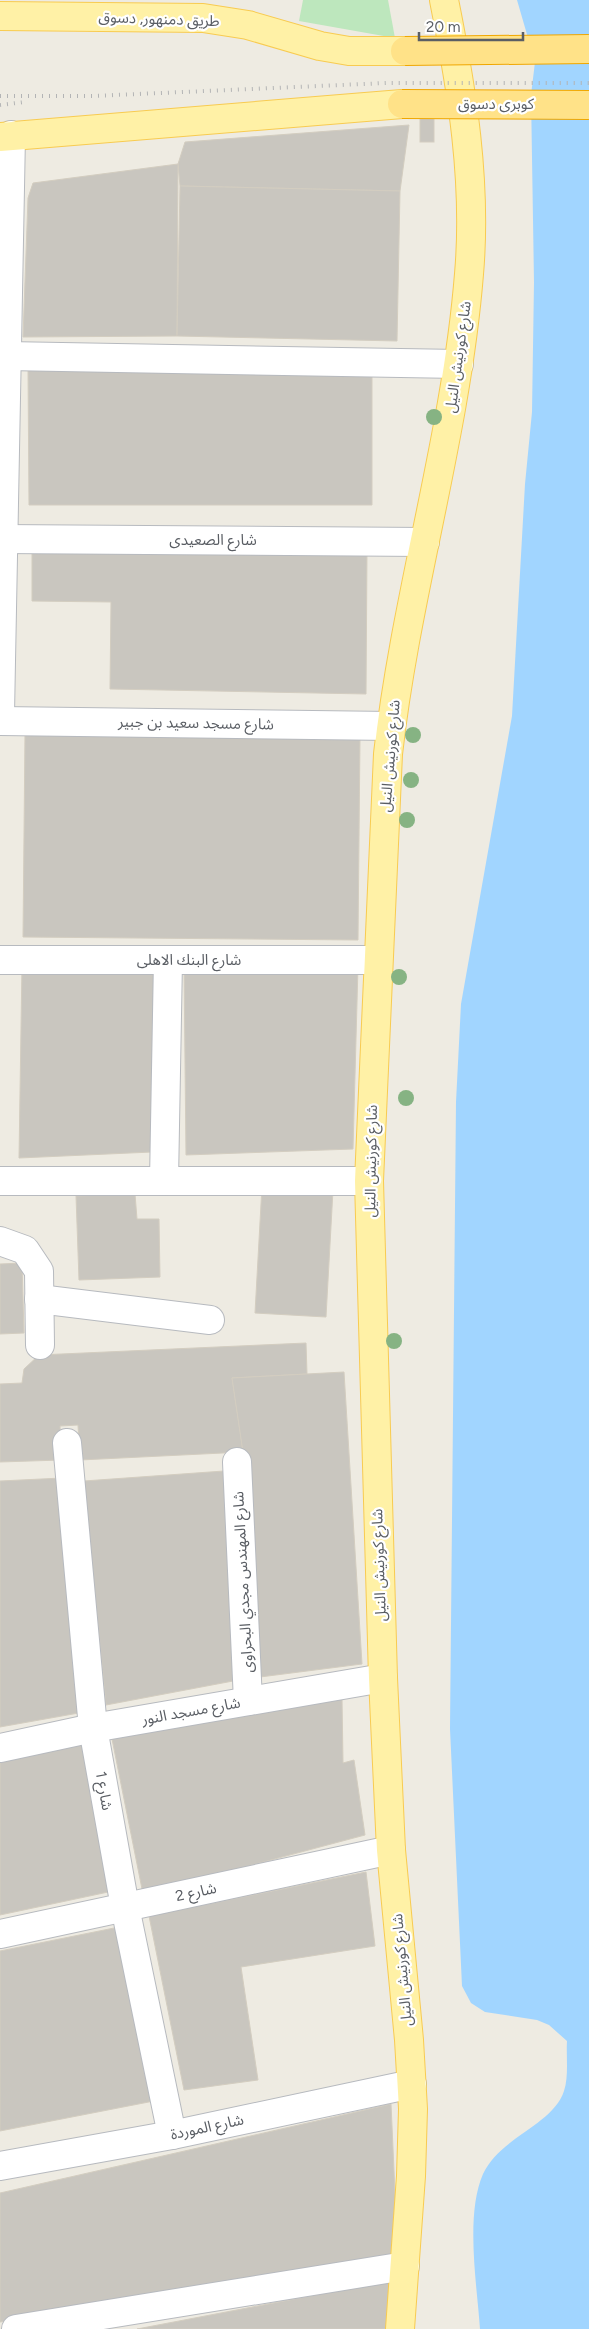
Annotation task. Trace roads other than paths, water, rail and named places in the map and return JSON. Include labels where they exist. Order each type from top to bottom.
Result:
[{"type":"highway","points":[[405,51],[589,48]]},
{"type":"highway","name":"كوبرى دسوق","points":[[402,104],[589,105]]},
{"type":"main road","name":"شارع كورنيش النيل","points":[[400,2329],[413,2142],[412,2084],[391,1850],[383,1678],[368,1181],[386,782],[391,726],[398,676],[460,364],[469,272],[470,180],[461,88],[444,0]]},
{"type":"main road","name":"طريق دمنهور, دسوق","points":[[0,16],[203,18],[248,26],[320,46],[349,51],[405,51]]},
{"type":"main road","points":[[5,136],[402,104]]},
{"type":"street","points":[[0,714],[6,356],[5,136]]},
{"type":"street","points":[[6,356],[460,364]]},
{"type":"street","name":"شارع الصعيدى","points":[[2,539],[425,542]]},
{"type":"street","name":"شارع مسجد سعيد بن جبير","points":[[0,721],[391,726]]},
{"type":"street","name":"شارع البنك الاهلى","points":[[0,960],[378,960]]},
{"type":"street","points":[[164,1181],[168,960]]},
{"type":"street","points":[[0,1181],[368,1181]]},
{"type":"street","points":[[0,1241],[25,1250],[39,1271],[40,1345]]},
{"type":"street","points":[[39,1299],[210,1320]]},
{"type":"street","name":"شارع 1","points":[[67,1443],[94,1728],[125,1907],[172,2135]]},
{"type":"street","name":"شارع المهندس مجدي البحراوى","points":[[237,1462],[248,1701]]},
{"type":"street","name":"شارع مسجد النور","points":[[0,1748],[94,1728],[383,1678]]},
{"type":"street","name":"شارع 2","points":[[0,1934],[391,1850]]},
{"type":"street","name":"شارع الموردة","points":[[0,2166],[172,2135],[412,2084]]},
{"type":"street","points":[[16,2329],[405,2266]]},
{"type":"water","points":[[517,0],[589,0],[589,2329],[480,2329],[473,2229],[478,2191],[483,2174],[501,2150],[549,2113],[558,2103],[564,2091],[566,2079],[567,2041],[549,2025],[537,2020],[485,2012],[471,2003],[462,1986],[450,1729],[456,1102],[461,1004],[512,716],[525,484],[532,412],[534,282],[531,95],[535,62]]},
{"type":"railway","points":[[0,96],[93,96],[386,83],[589,83]]},
{"type":"railway","points":[[0,105],[25,102]]}]
